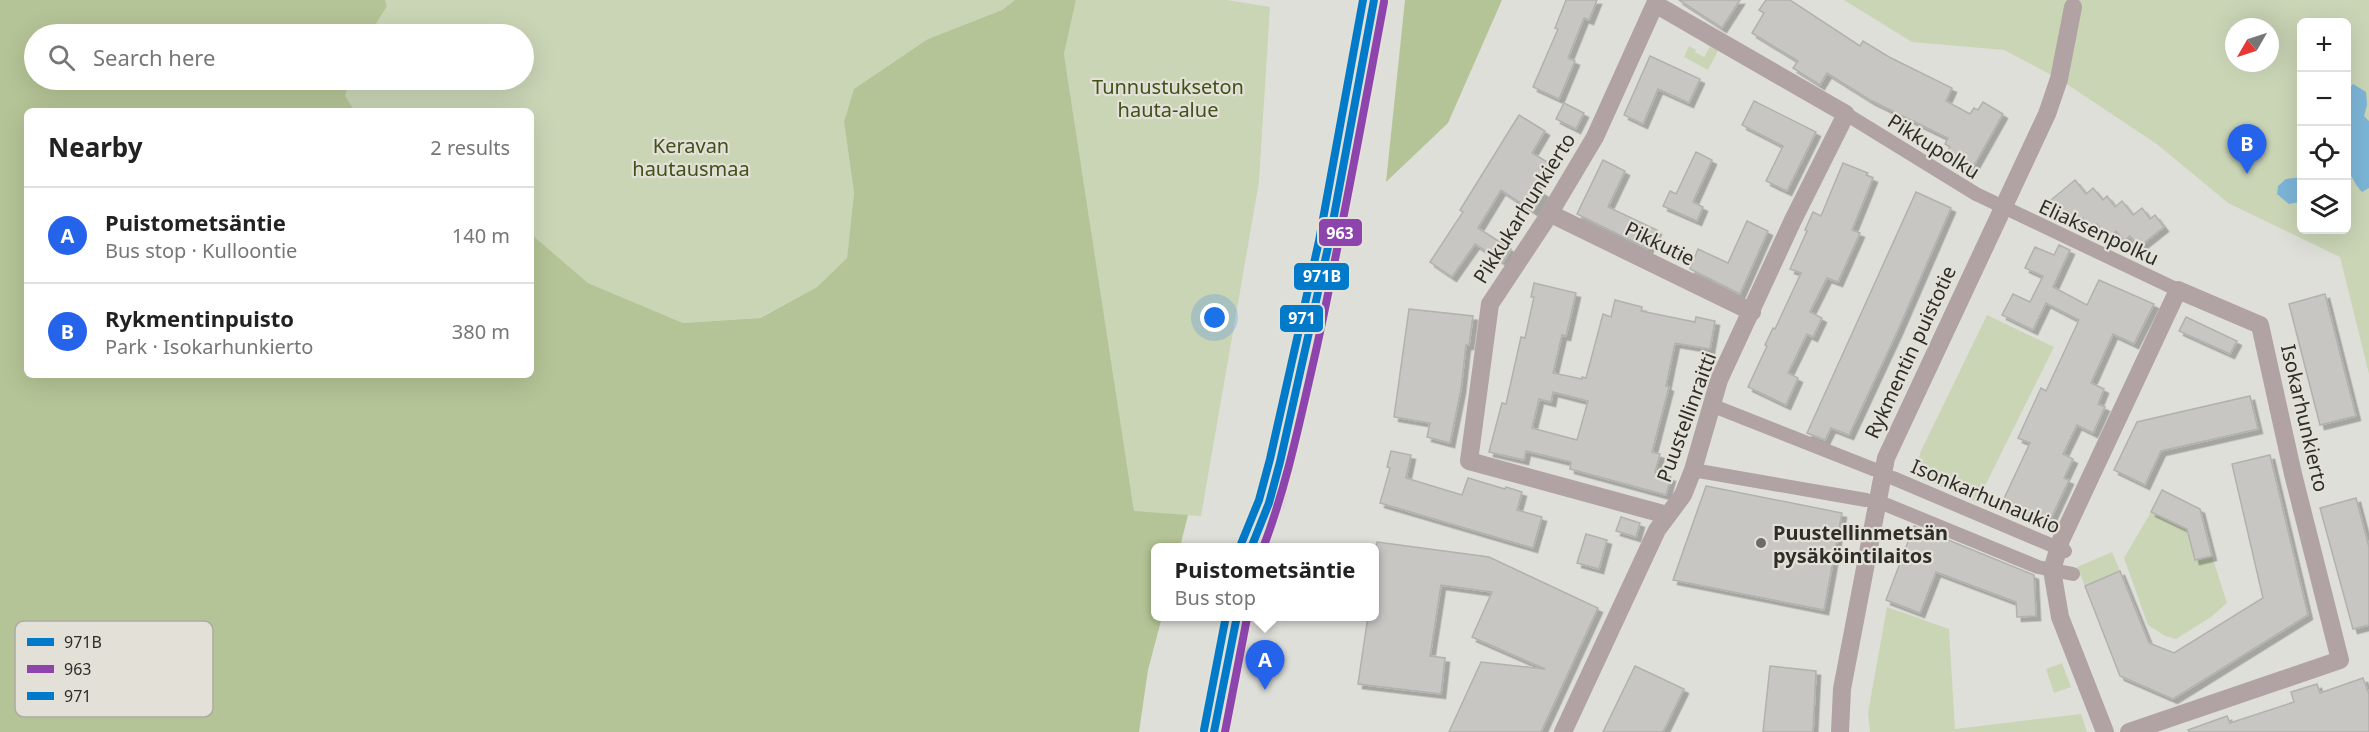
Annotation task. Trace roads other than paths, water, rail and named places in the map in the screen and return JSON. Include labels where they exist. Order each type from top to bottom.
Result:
[{"type":"main road","points":[[1253,543],[1269,503],[1329,243],[1374,0]]},
{"type":"main road","points":[[1266,543],[1269,503]]},
{"type":"main road","points":[[1214,732],[1236,621]]},
{"type":"main road","points":[[1234,732],[1254,621]]},
{"type":"street","name":"Pikkukarhunkierto","points":[[1667,516],[1469,461],[1490,304],[1550,213],[1595,137],[1655,4],[1846,114]]},
{"type":"street","name":"Rykmentin puistotie","points":[[1840,732],[1842,689],[1886,458],[2047,114],[2059,79],[2073,7]]},
{"type":"street","name":"Pikkupolku","points":[[1846,114],[1976,194],[2004,208]]},
{"type":"street","name":"Puustellinraitti","points":[[1563,732],[1657,530],[1683,495],[1693,470],[1719,380],[1792,220],[1846,114]]},
{"type":"street","name":"Eliaksenpolku","points":[[2004,208],[2178,290]]},
{"type":"street","name":"Pikkutie","points":[[1550,213],[1752,312]]},
{"type":"street","points":[[2105,732],[2060,616],[2052,570],[2178,290]]},
{"type":"street","name":"Isokarhunkierto","points":[[2129,732],[2340,660],[2293,474],[2260,325],[2178,290]]},
{"type":"street","points":[[1711,405],[1873,469]]},
{"type":"street","points":[[1693,470],[1866,500]]},
{"type":"street","name":"Isonkarhunaukio","points":[[1893,478],[2061,546]]},
{"type":"street","points":[[1887,506],[2038,567],[2073,574]]},
{"type":"water","points":[[2353,84],[2366,92],[2367,105],[2364,116],[2369,121],[2369,188],[2362,192],[2351,176],[2351,86]]},
{"type":"water","points":[[2297,178],[2297,202],[2289,204],[2277,194],[2278,186],[2286,179]]},
{"type":"place","name":"Rykmentinpuisto","points":[[2247,174]]},
{"type":"place","name":"Puustellinmetsän pysäköintilaitos","points":[[1761,543]]},
{"type":"place","name":"Puistometsäntie","points":[[1265,690]]},
{"type":"park label","name":"Tunnustukseton hauta-alue","points":[[1168,98]]},
{"type":"park label","name":"Keravan hautausmaa","points":[[691,156]]}]
